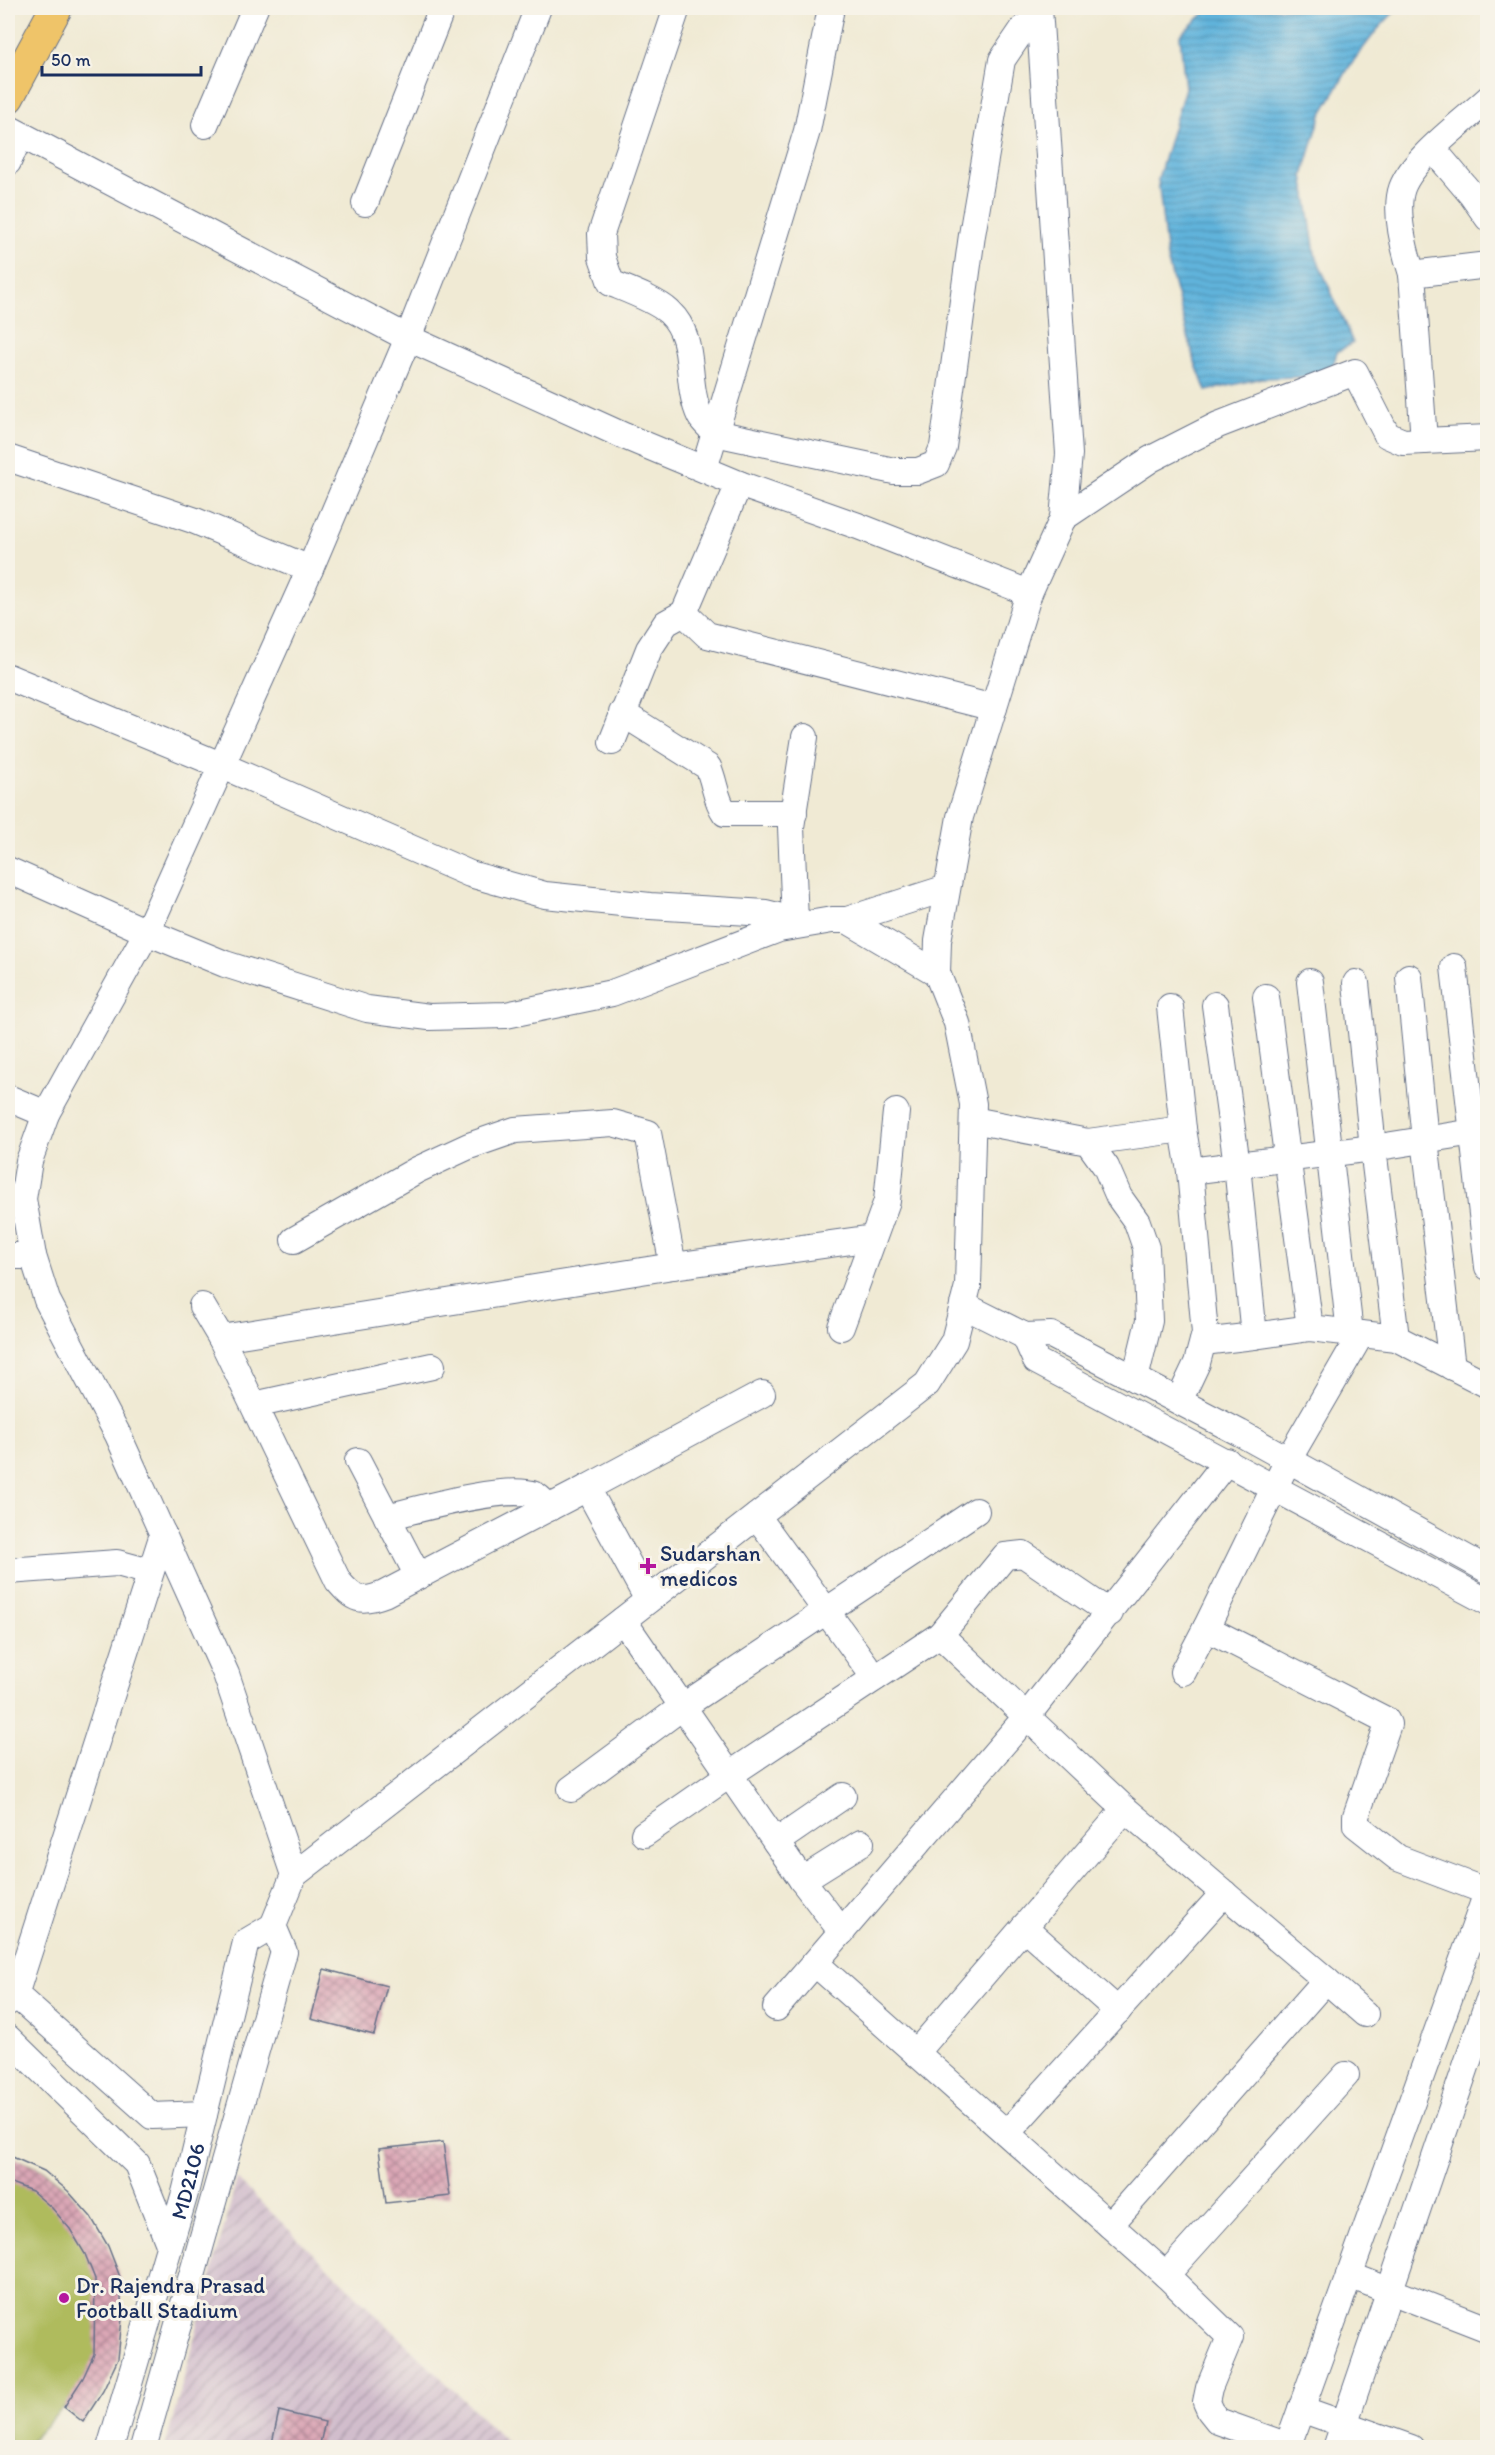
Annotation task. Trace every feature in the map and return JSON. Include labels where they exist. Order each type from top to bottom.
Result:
[{"type":"main road","points":[[8,97],[56,8]]},
{"type":"street","points":[[205,125],[255,8]]},
{"type":"street","points":[[365,203],[442,8]]},
{"type":"street","points":[[294,1875],[226,1674],[118,1435],[47,1300],[33,1256],[22,1199],[29,1161],[46,1114],[147,932],[310,569],[408,338],[538,8]]},
{"type":"street","points":[[677,8],[601,234],[602,257],[611,283],[668,310],[681,327],[689,350],[693,388],[700,417],[715,433],[894,471],[918,471],[936,464],[943,447],[972,235],[1002,60],[1023,29],[1039,13]]},
{"type":"street","points":[[704,469],[807,131],[831,8]]},
{"type":"street","points":[[273,1926],[294,1875],[927,1384],[954,1341],[968,1286],[973,1104],[957,1023],[937,973],[938,941],[960,817],[1029,593],[1063,518],[1069,454],[1039,13]]},
{"type":"street","points":[[1424,441],[1412,274],[1403,246],[1400,218],[1401,189],[1417,163],[1488,99]]},
{"type":"street","points":[[8,162],[14,131],[408,338],[624,436],[739,484],[858,526],[1029,593]]},
{"type":"street","points":[[1433,149],[1488,218]]},
{"type":"street","points":[[1412,274],[1488,265]]},
{"type":"street","points":[[1063,518],[1151,459],[1218,425],[1355,372],[1387,435],[1403,442],[1488,438]]},
{"type":"street","points":[[8,458],[193,520],[310,569]]},
{"type":"street","points":[[612,742],[649,649],[666,623],[684,613],[739,484]]},
{"type":"street","points":[[684,613],[707,634],[994,708]]},
{"type":"street","points":[[8,677],[223,766],[470,874],[545,895],[650,906],[766,913],[802,922]]},
{"type":"street","points":[[622,713],[708,767],[719,804],[725,813],[794,813]]},
{"type":"street","points":[[802,922],[791,827],[805,737]]},
{"type":"street","points":[[8,870],[147,932],[225,963],[367,1009],[429,1017],[506,1015],[612,993],[779,929],[802,922],[847,920],[947,888]]},
{"type":"street","points":[[847,920],[937,973]]},
{"type":"street","points":[[1454,967],[1488,1267]]},
{"type":"street","points":[[1409,977],[1425,1140],[1452,1367]]},
{"type":"street","points":[[1183,1672],[1288,1460],[1355,1334],[1310,982]]},
{"type":"street","points":[[1356,983],[1396,1338]]},
{"type":"street","points":[[1266,997],[1310,1328]]},
{"type":"street","points":[[1215,1005],[1237,1165],[1254,1336]]},
{"type":"street","points":[[1170,1007],[1183,1129],[1190,1171],[1205,1333],[1197,1363],[1179,1401]]},
{"type":"street","points":[[8,1098],[46,1114]]},
{"type":"street","points":[[841,1327],[887,1201],[896,1112]]},
{"type":"street","points":[[973,1120],[1088,1142],[1183,1129]]},
{"type":"street","points":[[294,1240],[417,1170],[469,1146],[515,1130],[613,1123],[648,1133],[673,1266]]},
{"type":"street","points":[[1190,1171],[1373,1149],[1474,1132]]},
{"type":"street","points":[[1088,1142],[1106,1167],[1119,1197],[1137,1222],[1146,1248],[1149,1321],[1135,1379]]},
{"type":"street","points":[[221,1338],[673,1266],[873,1238]]},
{"type":"street","points":[[8,1256],[33,1256]]},
{"type":"street","points":[[963,1305],[1025,1336],[1051,1335],[1179,1401],[1488,1570]]},
{"type":"street","points":[[202,1306],[221,1338],[339,1581],[351,1596],[367,1600],[549,1508],[762,1394]]},
{"type":"street","points":[[1203,1342],[1310,1328],[1396,1338],[1452,1367],[1487,1381]]},
{"type":"street","points":[[1025,1336],[1036,1361],[1488,1602]]},
{"type":"street","points":[[254,1405],[432,1366]]},
{"type":"street","points":[[358,1461],[418,1576]]},
{"type":"street","points":[[776,2008],[1027,1716],[1227,1461]]},
{"type":"street","points":[[587,1488],[648,1600]]},
{"type":"street","points":[[387,1517],[504,1493],[537,1496],[549,1508]]},
{"type":"street","points":[[571,1789],[682,1707],[976,1511]]},
{"type":"street","points":[[757,1516],[875,1678]]},
{"type":"street","points":[[163,1534],[10,1995],[152,2116],[204,2114]]},
{"type":"street","points":[[644,1834],[940,1635],[1005,1556],[1023,1554],[1110,1612]]},
{"type":"street","points":[[8,1571],[117,1563],[150,1572]]},
{"type":"street","points":[[622,1620],[802,1880],[842,1932]]},
{"type":"street","points":[[815,1963],[1166,2275],[1230,2337],[1209,2388],[1206,2402],[1210,2411],[1218,2421],[1288,2447],[1487,1892],[1398,1858],[1356,1825],[1356,1816],[1388,1724],[1386,1720],[1206,1628]]},
{"type":"street","points":[[940,1635],[1125,1809],[1365,2014]]},
{"type":"street","points":[[776,1842],[843,1796]]},
{"type":"street","points":[[916,2053],[1125,1809]]},
{"type":"street","points":[[802,1880],[861,1843]]},
{"type":"street","points":[[1006,2133],[1224,1893]]},
{"type":"street","name":"MD2106","points":[[110,2448],[204,2114],[246,1942],[273,1926],[284,1952],[143,2448]]},
{"type":"street","points":[[1024,1927],[1118,2010]]},
{"type":"street","points":[[1110,2225],[1326,1980]]},
{"type":"street","points":[[1340,2436],[1488,2002]]},
{"type":"street","points":[[8,2038],[137,2164],[169,2244]]},
{"type":"street","points":[[1166,2275],[1346,2075]]},
{"type":"street","points":[[1349,2275],[1488,2329]]},
{"type":"street","points":[[1301,2409],[1340,2436],[1411,2448]]},
{"type":"shaded area","points":[[237,2179],[512,2447],[165,2448]]},
{"type":"green space","name":"Dr. Rajendra Prasad Football Stadium","points":[[8,2156],[44,2171],[68,2191],[108,2246],[103,2391],[83,2422],[64,2407],[25,2447],[8,2447]]},
{"type":"water","points":[[1210,8],[1398,8],[1377,30],[1351,64],[1321,115],[1303,175],[1315,254],[1353,343],[1337,352],[1330,376],[1262,378],[1206,391],[1195,362],[1167,258],[1158,179],[1185,88],[1180,35]]},
{"type":"building","points":[[324,1969],[387,1986],[374,2035],[311,2019]]},
{"type":"building","points":[[443,2142],[450,2196],[386,2203],[379,2149]]},
{"type":"building","points":[[8,2155],[44,2171],[68,2191],[91,2217],[108,2246],[120,2277],[122,2318],[118,2359],[103,2391],[83,2422],[64,2407],[83,2378],[94,2354],[95,2279],[85,2254],[70,2229],[52,2208],[32,2191],[8,2182]]},
{"type":"building","points":[[279,2411],[325,2422],[319,2448],[271,2448]]},
{"type":"place","name":"Sudarshan medicos","points":[[648,1566]]},
{"type":"place","name":"Dr. Rajendra Prasad Football Stadium","points":[[64,2298]]}]
